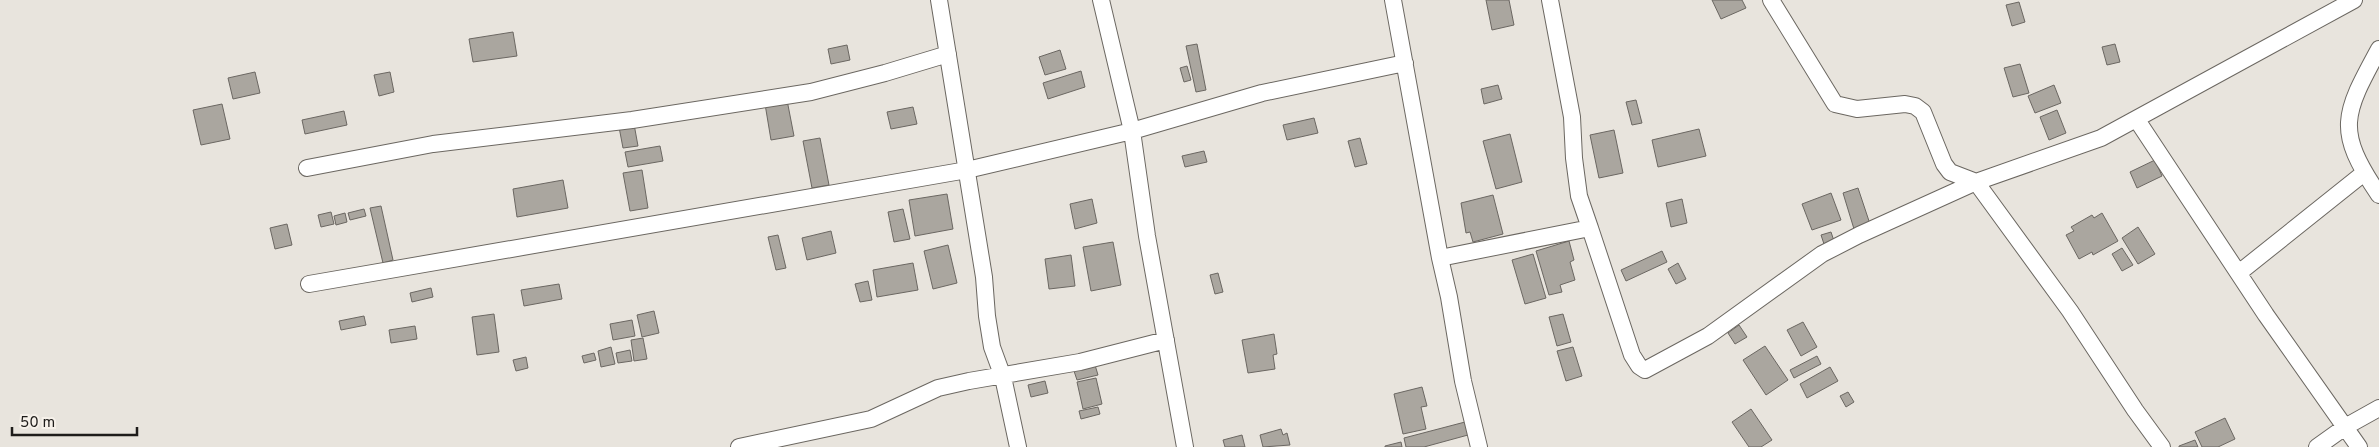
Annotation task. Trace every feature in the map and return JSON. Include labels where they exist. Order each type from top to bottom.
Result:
[{"type":"street","points":[[939,0],[984,277],[986,316],[992,347],[1003,377],[1018,447]]},
{"type":"street","points":[[1101,0],[1132,131],[1184,447]]},
{"type":"street","points":[[1393,0],[1440,258],[1479,447]]},
{"type":"street","points":[[1550,0],[1572,117],[1574,158],[1579,196],[1632,355],[1639,366],[1645,370],[1708,336],[1822,254],[1859,235],[1976,182],[2101,138],[2354,0]]},
{"type":"street","points":[[1771,0],[1835,104],[1857,109],[1894,104],[1915,106],[1924,112],[1944,164],[1950,172],[1976,182],[2022,248],[2070,311],[2135,410],[2162,447]]},
{"type":"street","points":[[2379,49],[2362,81],[2348,115],[2348,134],[2364,173],[2379,195]]},
{"type":"street","points":[[307,168],[433,144],[632,120],[811,92],[885,74],[948,54]]},
{"type":"street","points":[[309,284],[967,170],[1132,131],[1262,92],[1405,62]]},
{"type":"street","points":[[2137,120],[2298,361],[2359,447]]},
{"type":"street","points":[[2240,272],[2364,173]]},
{"type":"street","points":[[1440,258],[1590,228]]},
{"type":"street","points":[[739,447],[871,419],[938,388],[1080,362],[1166,340]]},
{"type":"street","points":[[2316,447],[2379,408]]},
{"type":"building","points":[[1486,0],[1509,0],[1514,25],[1492,30]]},
{"type":"building","points":[[1712,0],[1742,0],[1746,8],[1721,19]]},
{"type":"building","points":[[2019,2],[2025,22],[2012,26],[2006,5]]},
{"type":"building","points":[[513,32],[517,56],[473,62],[469,39]]},
{"type":"building","points":[[1197,44],[1206,90],[1196,92],[1186,46]]},
{"type":"building","points":[[2115,44],[2120,62],[2107,65],[2102,47]]},
{"type":"building","points":[[847,45],[850,60],[831,64],[828,49]]},
{"type":"building","points":[[1060,50],[1066,69],[1045,75],[1039,57]]},
{"type":"building","points":[[2020,64],[2029,93],[2013,97],[2004,68]]},
{"type":"building","points":[[1187,66],[1191,80],[1184,82],[1180,68]]},
{"type":"building","points":[[1081,71],[1085,87],[1048,99],[1043,83]]},
{"type":"building","points":[[255,72],[260,93],[233,99],[228,78]]},
{"type":"building","points":[[390,72],[394,92],[379,96],[374,75]]},
{"type":"building","points":[[1498,85],[1502,99],[1484,104],[1481,89]]},
{"type":"building","points":[[2054,85],[2061,103],[2035,113],[2028,96]]},
{"type":"building","points":[[787,100],[794,136],[771,140],[765,104]]},
{"type":"building","points":[[1636,100],[1642,123],[1632,125],[1626,102]]},
{"type":"building","points":[[222,104],[230,139],[201,145],[193,110]]},
{"type":"building","points":[[913,107],[917,124],[891,129],[887,112]]},
{"type":"building","points":[[2057,110],[2066,133],[2049,140],[2040,117]]},
{"type":"building","points":[[344,111],[347,125],[305,134],[302,120]]},
{"type":"building","points":[[1314,118],[1318,133],[1287,140],[1283,125]]},
{"type":"building","points":[[634,124],[638,146],[623,148],[619,127]]},
{"type":"building","points":[[1699,129],[1706,156],[1658,167],[1652,140]]},
{"type":"building","points":[[1614,130],[1623,173],[1599,178],[1590,135]]},
{"type":"building","points":[[1510,134],[1522,182],[1496,189],[1483,141]]},
{"type":"building","points":[[820,138],[829,185],[812,188],[803,141]]},
{"type":"building","points":[[1360,138],[1367,164],[1355,167],[1348,141]]},
{"type":"building","points":[[660,146],[663,161],[628,167],[625,152]]},
{"type":"building","points":[[1204,151],[1207,162],[1185,167],[1182,156]]},
{"type":"building","points":[[2155,160],[2162,176],[2137,188],[2130,172]]},
{"type":"building","points":[[642,170],[648,208],[630,211],[623,173]]},
{"type":"building","points":[[563,180],[568,208],[517,217],[513,189]]},
{"type":"building","points":[[1858,188],[1870,224],[1854,229],[1843,193]]},
{"type":"building","points":[[1831,193],[1841,220],[1812,230],[1802,204]]},
{"type":"building","points":[[947,194],[953,229],[915,236],[909,200]]},
{"type":"building","points":[[1493,195],[1503,234],[1473,242],[1470,232],[1466,233],[1461,203]]},
{"type":"building","points":[[1092,199],[1097,223],[1075,229],[1070,204]]},
{"type":"building","points":[[1682,199],[1687,223],[1671,227],[1666,203]]},
{"type":"building","points":[[381,206],[393,260],[383,263],[370,208]]},
{"type":"building","points":[[364,209],[366,216],[350,220],[348,213]]},
{"type":"building","points":[[903,209],[910,239],[894,242],[888,212]]},
{"type":"building","points":[[331,212],[334,224],[321,227],[318,215]]},
{"type":"building","points":[[345,213],[347,222],[336,225],[334,216]]},
{"type":"building","points":[[2102,213],[2118,241],[2093,255],[2092,252],[2079,259],[2066,235],[2074,231],[2071,227],[2092,215],[2094,218]]},
{"type":"building","points":[[287,224],[292,245],[275,249],[270,228]]},
{"type":"building","points":[[2138,227],[2155,254],[2138,264],[2122,238]]},
{"type":"building","points":[[831,231],[836,253],[807,260],[802,238]]},
{"type":"building","points":[[1831,232],[1834,241],[1824,244],[1821,235]]},
{"type":"building","points":[[778,235],[786,268],[776,270],[768,237]]},
{"type":"building","points":[[1569,241],[1574,260],[1570,262],[1575,280],[1560,285],[1562,292],[1549,295],[1536,251]]},
{"type":"building","points":[[1113,242],[1121,285],[1091,291],[1083,247]]},
{"type":"building","points":[[948,245],[957,283],[933,289],[924,251]]},
{"type":"building","points":[[2122,248],[2133,265],[2122,271],[2112,254]]},
{"type":"building","points":[[1662,251],[1667,262],[1626,281],[1621,270]]},
{"type":"building","points":[[1533,254],[1546,298],[1525,304],[1512,260]]},
{"type":"building","points":[[1071,255],[1075,286],[1049,289],[1045,259]]},
{"type":"building","points":[[913,263],[918,290],[877,297],[873,270]]},
{"type":"building","points":[[1678,263],[1686,279],[1676,284],[1668,269]]},
{"type":"building","points":[[1218,273],[1223,292],[1215,294],[1210,275]]},
{"type":"building","points":[[868,281],[872,300],[860,302],[855,284]]},
{"type":"building","points":[[559,284],[562,299],[524,306],[521,290]]},
{"type":"building","points":[[431,288],[433,297],[412,302],[410,293]]},
{"type":"building","points":[[654,311],[659,333],[642,337],[637,315]]},
{"type":"building","points":[[494,314],[499,352],[477,355],[472,317]]},
{"type":"building","points":[[1563,314],[1571,342],[1557,346],[1549,317]]},
{"type":"building","points":[[364,316],[366,325],[341,330],[339,321]]},
{"type":"building","points":[[632,320],[635,336],[613,340],[610,324]]},
{"type":"building","points":[[1803,322],[1817,347],[1801,356],[1787,330]]},
{"type":"building","points":[[1739,325],[1747,337],[1735,344],[1728,333]]},
{"type":"building","points":[[415,326],[417,339],[391,343],[389,330]]},
{"type":"building","points":[[1274,334],[1277,354],[1273,355],[1275,369],[1248,373],[1242,340]]},
{"type":"building","points":[[643,338],[647,359],[634,361],[631,340]]},
{"type":"building","points":[[1765,346],[1788,380],[1766,395],[1743,360]]},
{"type":"building","points":[[611,347],[615,364],[601,367],[598,351]]},
{"type":"building","points":[[1573,347],[1582,376],[1566,381],[1557,351]]},
{"type":"building","points":[[630,350],[632,361],[618,363],[616,353]]},
{"type":"building","points":[[594,353],[596,360],[584,363],[582,356]]},
{"type":"building","points":[[1817,356],[1821,364],[1794,378],[1790,370]]},
{"type":"building","points":[[526,357],[528,368],[516,371],[513,360]]},
{"type":"building","points":[[1095,365],[1098,375],[1077,380],[1074,371]]},
{"type":"building","points":[[1830,367],[1838,381],[1807,398],[1800,384]]},
{"type":"building","points":[[1096,378],[1102,404],[1083,409],[1077,382]]},
{"type":"building","points":[[1045,381],[1048,393],[1031,397],[1028,385]]},
{"type":"building","points":[[1422,387],[1427,406],[1421,407],[1426,429],[1403,434],[1394,394]]},
{"type":"building","points":[[1848,392],[1854,402],[1846,407],[1840,396]]},
{"type":"building","points":[[1098,407],[1100,414],[1081,419],[1079,411]]},
{"type":"building","points":[[1751,409],[1772,440],[1761,447],[1749,447],[1732,422]]},
{"type":"building","points":[[2225,418],[2235,439],[2218,447],[2202,447],[2195,432]]},
{"type":"building","points":[[1465,422],[1468,435],[1424,447],[1406,447],[1404,438]]},
{"type":"building","points":[[1281,429],[1283,435],[1287,433],[1290,445],[1263,447],[1260,435]]},
{"type":"building","points":[[1242,435],[1245,447],[1225,447],[1223,440]]},
{"type":"building","points":[[2195,440],[2198,447],[2179,447],[2179,446]]},
{"type":"building","points":[[1401,442],[1402,447],[1385,447],[1385,446]]}]
